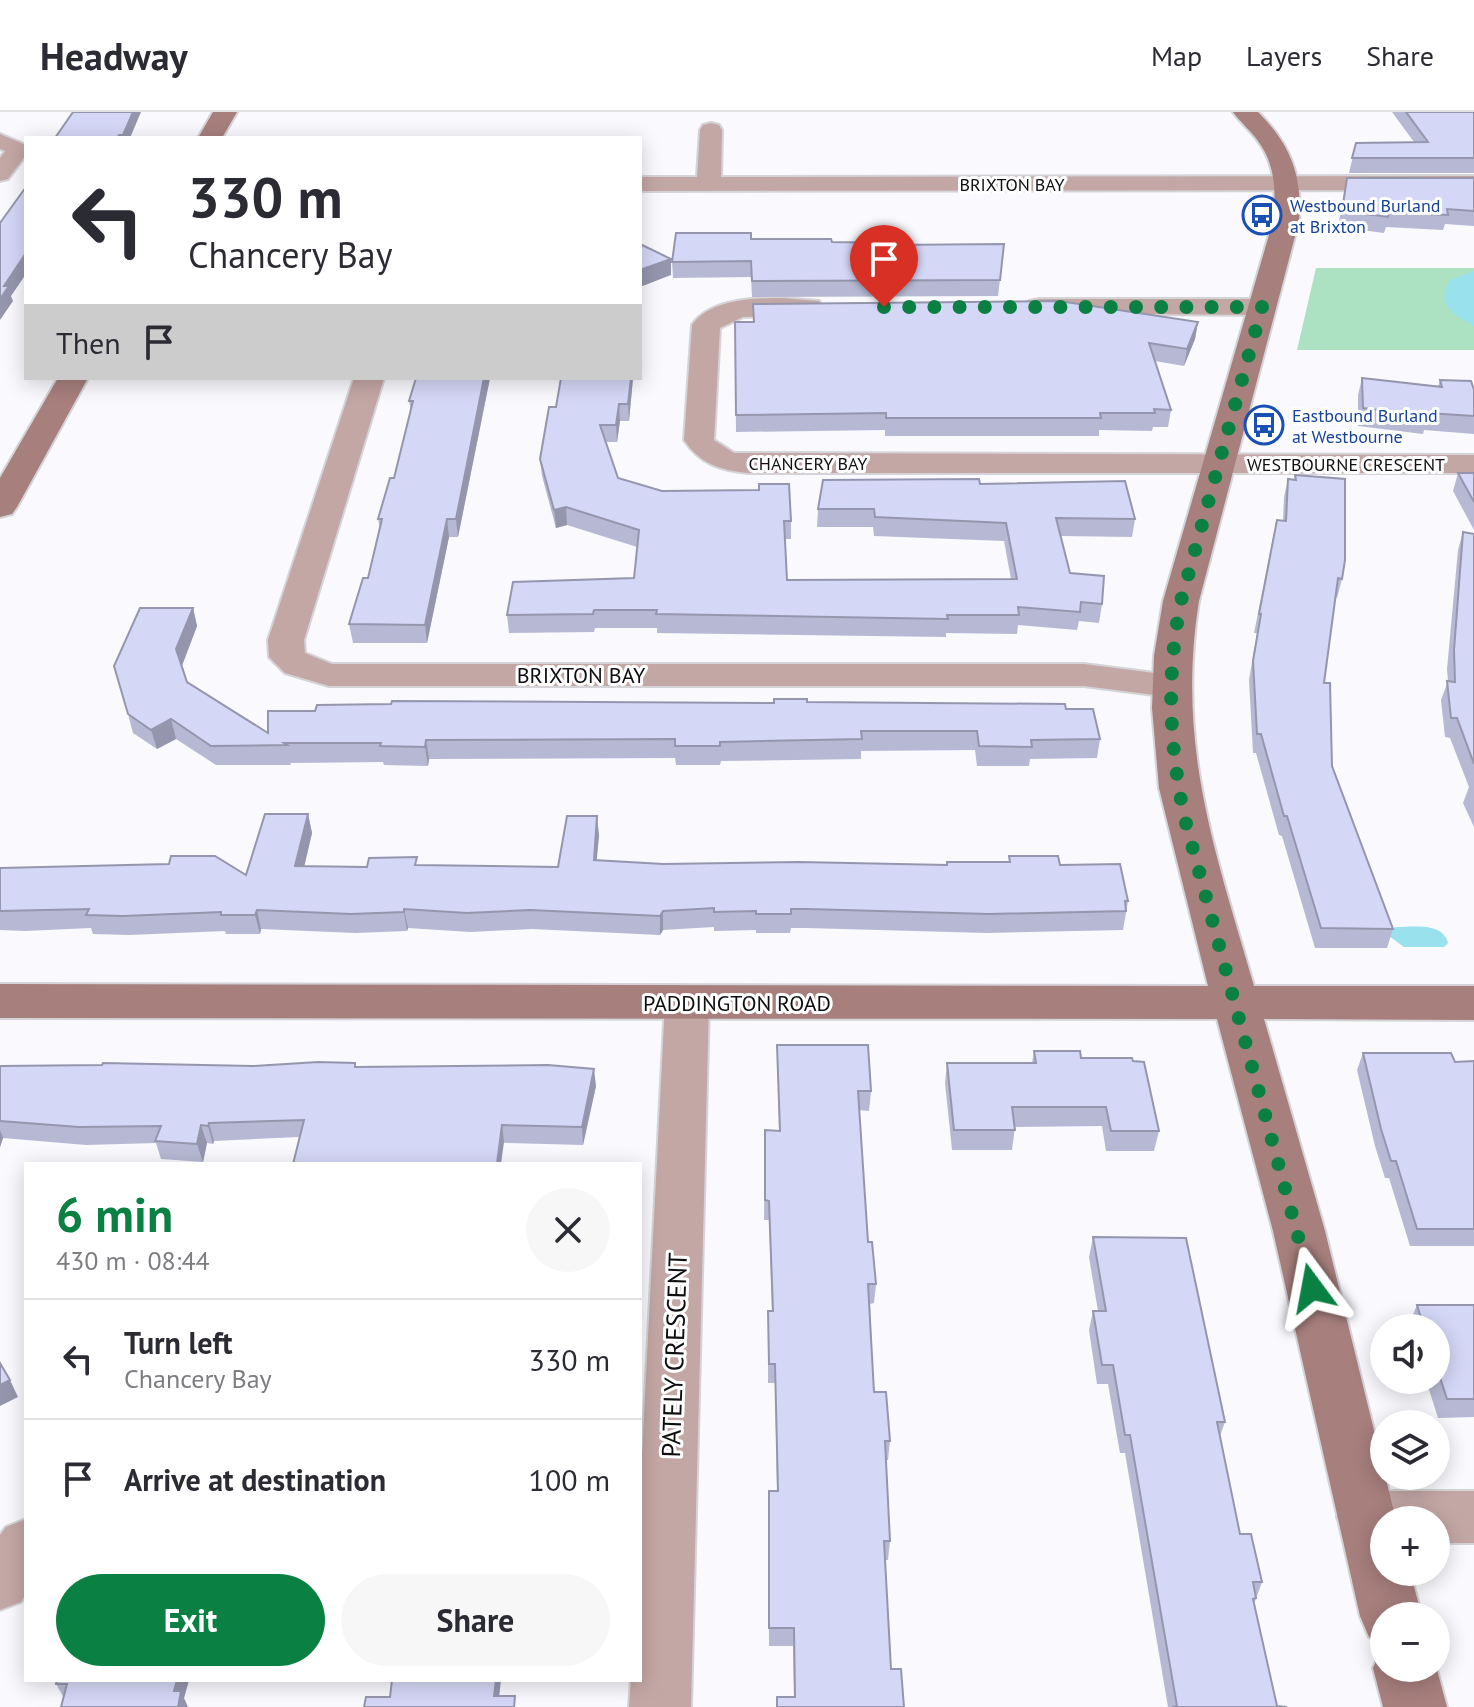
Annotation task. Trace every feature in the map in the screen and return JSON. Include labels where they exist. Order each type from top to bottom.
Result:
[{"type":"street","points":[[211,136],[225,112]]},
{"type":"street","points":[[1245,112],[1279,150],[1288,184],[1286,221],[1181,601],[1171,651],[1169,707],[1174,767],[1184,816],[1299,1231],[1387,1602]]},
{"type":"street","points":[[709,184],[711,130]]},
{"type":"street","points":[[0,141],[16,147],[17,151],[0,174]]},
{"type":"street","name":"BRIXTON BAY","points":[[642,184],[1474,183]]},
{"type":"street","name":"CHANCERY BAY","points":[[837,307],[742,308],[726,312],[706,325],[699,440],[706,451],[732,463],[748,464],[1219,464]]},
{"type":"street","points":[[1008,307],[1262,307]]},
{"type":"street","points":[[0,507],[72,380]]},
{"type":"street","name":"BRIXTON BAY","points":[[368,380],[286,640],[287,657],[298,665],[329,675],[1084,675],[1170,686]]},
{"type":"street","name":"WESTBOURNE CRESCENT","points":[[1219,464],[1474,464]]},
{"type":"street","name":"PADDINGTON ROAD","points":[[0,1001],[1474,1003]]},
{"type":"street","name":"PATELY CRESCENT","points":[[660,1707],[654,1510],[687,1003]]},
{"type":"street","points":[[1365,1517],[1474,1517]]},
{"type":"street","points":[[0,1582],[24,1549]]},
{"type":"street","points":[[1409,1682],[1415,1707]]},
{"type":"green space","points":[[1316,268],[1474,268],[1474,350],[1297,350]]},
{"type":"water","points":[[1474,271],[1474,326],[1448,308],[1444,296],[1450,280]]},
{"type":"water","points":[[1392,928],[1434,929],[1445,936],[1448,943],[1444,947],[1404,947],[1389,936]]},
{"type":"building","points":[[73,112],[133,112],[123,135],[56,136]]},
{"type":"building","points":[[1406,112],[1474,112],[1474,158],[1352,158],[1356,143],[1428,142]]},
{"type":"building","points":[[1347,178],[1474,178],[1474,211],[1447,209],[1448,215],[1389,212],[1388,217],[1342,211]]},
{"type":"building","points":[[24,190],[24,256],[4,286],[9,286],[0,299],[0,223]]},
{"type":"building","points":[[676,233],[751,233],[751,239],[831,239],[832,242],[888,245],[1004,244],[1000,280],[752,281],[751,261],[672,262]]},
{"type":"building","points":[[642,245],[671,259],[642,269]]},
{"type":"building","points":[[1059,301],[1198,322],[1187,349],[1149,343],[1171,410],[1100,413],[1101,418],[886,418],[886,413],[736,415],[735,322],[754,322],[753,304]]},
{"type":"building","points":[[1362,378],[1442,387],[1440,380],[1471,381],[1474,416],[1428,413],[1428,416],[1363,408]]},
{"type":"building","points":[[415,380],[484,380],[456,519],[447,519],[425,625],[349,624],[363,578],[368,578],[382,519],[378,519],[390,478],[394,478],[413,401],[409,401]]},
{"type":"building","points":[[561,380],[631,380],[628,404],[619,404],[616,425],[600,425],[618,478],[662,491],[759,490],[759,484],[789,484],[791,521],[784,521],[787,580],[1017,579],[1006,523],[875,517],[874,509],[818,509],[823,480],[979,479],[980,484],[1125,481],[1135,519],[1056,518],[1070,573],[1104,576],[1102,604],[1081,602],[1080,612],[1018,607],[1019,615],[947,615],[948,619],[656,614],[657,610],[507,615],[513,582],[634,578],[639,530],[566,507],[554,510],[540,459],[549,407],[556,407]]},
{"type":"building","points":[[1458,473],[1474,473],[1474,502]]},
{"type":"building","points":[[1295,475],[1345,479],[1345,560],[1342,579],[1338,578],[1324,683],[1330,683],[1332,766],[1393,929],[1321,928],[1261,734],[1257,734],[1253,661],[1259,614],[1277,520],[1286,521],[1288,479],[1296,480]]},
{"type":"building","points":[[1463,532],[1474,534],[1474,764],[1457,718],[1451,718],[1447,681],[1455,682],[1454,650]]},
{"type":"building","points":[[140,608],[193,608],[176,649],[187,682],[268,733],[268,711],[315,711],[317,705],[391,704],[392,701],[774,703],[774,699],[807,699],[807,702],[1065,704],[1066,709],[1093,709],[1100,739],[1031,740],[1032,747],[979,746],[977,731],[861,731],[862,739],[720,742],[720,746],[675,746],[675,739],[426,740],[425,747],[380,746],[381,743],[211,746],[171,719],[151,730],[128,714],[114,666]]},
{"type":"building","points":[[265,814],[308,814],[295,866],[367,867],[369,858],[417,857],[415,865],[558,867],[567,816],[597,816],[594,860],[663,864],[799,862],[947,865],[947,862],[1010,862],[1009,856],[1058,856],[1060,865],[1120,864],[1128,901],[1125,901],[1126,911],[989,914],[791,909],[791,914],[756,914],[756,911],[714,912],[714,908],[663,911],[660,916],[530,910],[467,913],[404,909],[404,912],[351,914],[257,910],[255,915],[221,915],[221,912],[123,916],[86,915],[89,909],[0,911],[0,868],[169,864],[171,856],[215,856],[246,875]]},
{"type":"building","points":[[777,1045],[868,1045],[871,1091],[858,1091],[868,1242],[872,1242],[876,1284],[868,1284],[874,1392],[886,1392],[890,1441],[885,1441],[890,1541],[884,1541],[891,1669],[901,1669],[904,1707],[777,1707],[777,1697],[795,1697],[794,1628],[769,1628],[769,1491],[778,1491],[775,1364],[769,1364],[768,1311],[773,1311],[769,1201],[765,1200],[765,1130],[780,1131]]},
{"type":"building","points":[[1034,1051],[1080,1051],[1081,1058],[1132,1058],[1133,1061],[1144,1062],[1159,1131],[1111,1131],[1106,1107],[1012,1107],[1015,1130],[954,1130],[947,1063],[1036,1063]]},
{"type":"building","points":[[1363,1053],[1451,1053],[1455,1062],[1474,1061],[1474,1229],[1417,1229],[1396,1161],[1391,1161],[1381,1129]]},
{"type":"building","points":[[318,1062],[355,1063],[355,1067],[548,1065],[594,1069],[582,1127],[502,1125],[497,1162],[294,1162],[304,1120],[209,1123],[208,1126],[201,1125],[197,1144],[155,1141],[161,1126],[79,1127],[0,1121],[0,1066],[103,1063],[253,1066]]},
{"type":"building","points":[[1093,1237],[1186,1238],[1225,1422],[1217,1422],[1240,1534],[1251,1534],[1262,1582],[1253,1582],[1256,1598],[1253,1599],[1277,1706],[1287,1707],[1172,1707],[1177,1706],[1130,1435],[1125,1435],[1113,1365],[1102,1365],[1093,1311],[1106,1311]]},
{"type":"building","points":[[1417,1305],[1474,1305],[1474,1399],[1447,1399],[1445,1394],[1450,1394],[1450,1314],[1420,1314]]},
{"type":"building","points":[[0,1363],[10,1380],[0,1385]]},
{"type":"building","points":[[176,1682],[174,1691],[181,1691],[178,1707],[61,1707],[67,1684],[56,1684]]},
{"type":"building","points":[[392,1682],[496,1682],[494,1696],[515,1696],[514,1707],[364,1707],[366,1697],[390,1697]]},
{"type":"place","name":"Westbound Burland at Brixton","points":[[1262,215]]},
{"type":"place","name":"Eastbound Burland at Westbourne","points":[[1264,425]]},
{"type":"route","points":[[884,307],[1262,307],[1181,601],[1171,651],[1169,707],[1174,767],[1184,816],[1312,1288]]}]
